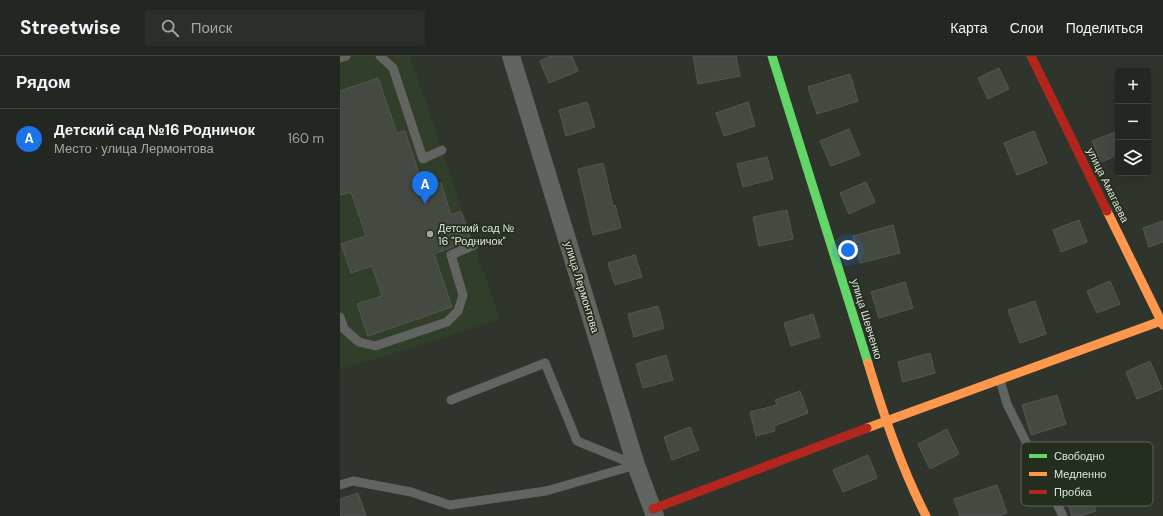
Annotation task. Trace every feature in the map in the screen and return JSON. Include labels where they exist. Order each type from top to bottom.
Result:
[{"type":"street","name":"улица Лермонтова","points":[[511,56],[636,466],[654,513]]},
{"type":"street","name":"улица Шевченко","points":[[772,56],[886,421],[908,481],[926,516]]},
{"type":"street","name":"улица Амагаева","points":[[1031,56],[1162,323]]},
{"type":"street","points":[[654,513],[886,421],[1162,323]]},
{"type":"lane","points":[[340,58],[346,56]]},
{"type":"lane","points":[[380,56],[393,68],[423,159],[442,150]]},
{"type":"lane","points":[[340,317],[344,329],[359,342],[375,346],[447,322],[458,311],[464,295],[451,255],[474,244]]},
{"type":"lane","points":[[451,400],[545,363],[576,441],[636,466]]},
{"type":"lane","points":[[1000,380],[1007,404],[1026,442]]},
{"type":"lane","points":[[340,485],[353,481],[411,492],[450,505],[546,491],[636,466]]},
{"type":"lane","points":[[1058,506],[1063,516]]},
{"type":"shaded area","points":[[340,56],[410,56],[500,320],[340,370]]},
{"type":"building","points":[[551,56],[572,56],[578,71],[549,83],[540,61]]},
{"type":"building","points":[[693,56],[736,56],[740,76],[698,84]]},
{"type":"building","points":[[999,68],[1009,89],[988,99],[978,78]]},
{"type":"building","points":[[850,74],[858,101],[817,114],[808,87]]},
{"type":"building","points":[[378,78],[397,133],[405,131],[424,189],[441,183],[451,215],[461,211],[471,240],[434,254],[452,307],[368,336],[357,304],[382,296],[372,266],[351,273],[341,244],[366,236],[351,192],[340,195],[340,91]]},
{"type":"building","points":[[587,102],[595,127],[566,136],[559,110]]},
{"type":"building","points":[[748,102],[755,126],[724,136],[716,113]]},
{"type":"building","points":[[849,129],[860,155],[831,166],[820,141]]},
{"type":"building","points":[[1034,131],[1047,163],[1017,175],[1004,143]]},
{"type":"building","points":[[1115,132],[1115,156],[1101,162],[1092,141]]},
{"type":"building","points":[[767,157],[773,179],[743,187],[737,164]]},
{"type":"building","points":[[603,163],[613,206],[615,205],[621,228],[593,235],[578,169]]},
{"type":"building","points":[[866,182],[875,202],[849,214],[840,193]]},
{"type":"building","points":[[787,210],[793,239],[759,246],[753,217]]},
{"type":"building","points":[[1079,220],[1087,242],[1061,252],[1053,230]]},
{"type":"building","points":[[1163,221],[1163,242],[1149,247],[1143,228]]},
{"type":"building","points":[[893,225],[900,253],[860,263],[853,236]]},
{"type":"building","points":[[635,255],[642,277],[615,285],[608,263]]},
{"type":"building","points":[[1110,281],[1120,304],[1097,313],[1087,291]]},
{"type":"building","points":[[905,282],[913,308],[879,318],[871,292]]},
{"type":"building","points":[[1035,301],[1046,334],[1020,343],[1008,310]]},
{"type":"building","points":[[658,306],[664,328],[634,337],[628,314]]},
{"type":"building","points":[[813,314],[820,337],[791,346],[784,323]]},
{"type":"building","points":[[930,353],[935,373],[903,382],[898,362]]},
{"type":"building","points":[[666,355],[673,380],[643,388],[636,364]]},
{"type":"building","points":[[1150,361],[1162,389],[1137,399],[1126,372]]},
{"type":"building","points":[[800,391],[808,413],[774,426],[775,431],[756,436],[750,412],[777,405],[775,400]]},
{"type":"building","points":[[1057,395],[1066,424],[1031,435],[1022,405]]},
{"type":"building","points":[[690,427],[699,450],[672,460],[664,437]]},
{"type":"building","points":[[947,429],[959,454],[930,469],[918,444]]},
{"type":"building","points":[[868,455],[877,478],[843,492],[833,470]]},
{"type":"building","points":[[997,485],[1007,513],[999,516],[960,516],[954,499]]},
{"type":"building","points":[[358,493],[366,516],[340,516],[340,499]]},
{"type":"building","points":[[1068,506],[1094,506],[1096,511],[1081,516],[1072,516]]},
{"type":"traffic: fast","points":[[772,56],[868,363]]},
{"type":"traffic: slow","points":[[1107,211],[1163,325]]},
{"type":"traffic: slow","points":[[867,428],[1161,321]]},
{"type":"traffic: slow","points":[[868,363],[894,441],[917,498],[926,516]]},
{"type":"traffic: jam","points":[[1031,56],[1107,211]]},
{"type":"traffic: jam","points":[[653,509],[867,428]]},
{"type":"place","name":"Детский сад №16 Родничок","points":[[425,204]]},
{"type":"place","name":"Детский сад № 16 \"Родничок\"","points":[[430,234]]}]
